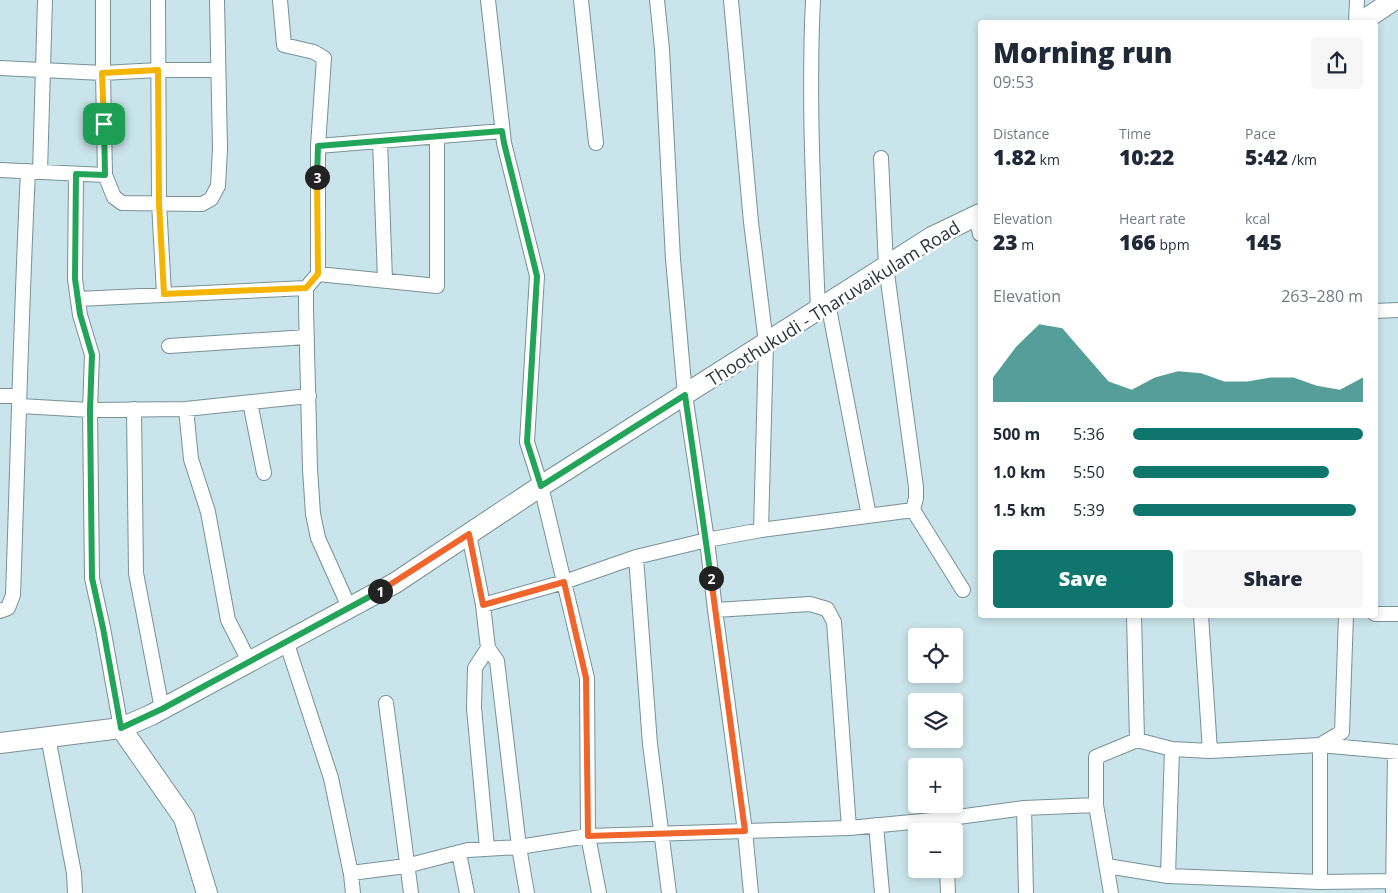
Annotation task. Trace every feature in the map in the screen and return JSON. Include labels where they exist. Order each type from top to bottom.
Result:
[{"type":"main road","points":[[1364,20],[1394,0]]},
{"type":"main road","name":"Thoothukudi - Tharuvaikulam Road","points":[[0,743],[121,728],[162,709],[395,583],[541,486],[932,237],[978,221]]},
{"type":"main road","points":[[121,728],[184,818],[207,893]]},
{"type":"street","points":[[0,610],[8,608],[13,595],[21,299],[43,70],[45,0]]},
{"type":"street","points":[[103,0],[102,73],[105,175],[114,197],[122,203],[202,204],[211,199],[218,186],[220,149],[217,0]]},
{"type":"street","points":[[158,0],[159,203],[164,294]]},
{"type":"street","points":[[280,0],[284,46],[314,52],[324,58],[318,146],[318,274],[306,288],[310,469],[313,514],[318,538],[349,608]]},
{"type":"street","points":[[488,0],[504,143],[537,276],[527,442],[541,486],[586,678],[588,836],[599,893]]},
{"type":"street","points":[[581,0],[596,143]]},
{"type":"street","points":[[657,0],[662,49],[673,259],[685,395],[707,540],[745,831],[751,893]]},
{"type":"street","points":[[731,0],[751,222],[766,343],[761,530]]},
{"type":"street","points":[[813,0],[811,37],[813,170],[823,307],[869,516]]},
{"type":"street","points":[[1356,20],[1357,0]]},
{"type":"street","points":[[0,68],[102,73],[158,70],[217,70]]},
{"type":"street","points":[[318,146],[502,131]]},
{"type":"street","points":[[318,274],[436,286],[437,136]]},
{"type":"street","points":[[380,141],[385,280]]},
{"type":"street","points":[[881,158],[886,266],[916,487],[913,510],[963,590]]},
{"type":"street","points":[[0,170],[105,175]]},
{"type":"street","points":[[76,174],[75,279],[80,314],[92,355],[90,410],[92,578],[121,728]]},
{"type":"street","points":[[78,299],[306,288]]},
{"type":"street","points":[[1378,312],[1398,310]]},
{"type":"street","points":[[169,346],[307,337]]},
{"type":"street","points":[[0,396],[19,401],[90,410],[186,409],[309,396]]},
{"type":"street","points":[[250,402],[264,473]]},
{"type":"street","points":[[134,409],[136,573],[162,709]]},
{"type":"street","points":[[186,409],[191,458],[208,512],[228,620],[249,661]]},
{"type":"street","points":[[483,605],[564,582],[636,557],[707,540],[761,530],[913,510]]},
{"type":"street","points":[[469,534],[483,605],[488,648],[497,661],[519,847],[528,893]]},
{"type":"street","points":[[636,557],[650,744],[669,893]]},
{"type":"street","points":[[715,610],[810,604],[827,609],[834,622],[849,828]]},
{"type":"street","points":[[1378,614],[1398,614]]},
{"type":"street","points":[[1134,618],[1137,740]]},
{"type":"street","points":[[1201,618],[1210,751]]},
{"type":"street","points":[[1320,746],[1342,732],[1346,618]]},
{"type":"street","points":[[286,642],[331,778],[351,873],[353,893]]},
{"type":"street","points":[[487,848],[474,708],[475,668],[488,648]]},
{"type":"street","points":[[386,703],[410,893]]},
{"type":"street","points":[[48,737],[74,873],[75,893]]},
{"type":"street","points":[[1107,866],[1168,876],[1394,887],[1396,752],[1320,746],[1210,751],[1172,749],[1137,740],[1096,757],[1096,805],[1107,866],[1112,893]]},
{"type":"street","points":[[1320,746],[1320,882]]},
{"type":"street","points":[[1168,876],[1172,749]]},
{"type":"street","points":[[953,823],[1024,808],[1096,805]]},
{"type":"street","points":[[1024,808],[1026,893]]},
{"type":"street","points":[[876,826],[882,893]]},
{"type":"street","points":[[351,873],[406,866],[487,848],[519,847],[588,836],[661,832],[908,826]]},
{"type":"street","points":[[459,853],[467,893]]},
{"type":"street","points":[[947,878],[948,893]]},
{"type":"route","points":[[158,70],[159,203],[164,294],[306,288],[318,274],[318,146],[502,131],[537,276],[527,442],[541,486],[685,395],[707,540],[745,831],[661,832],[588,836],[586,678],[564,582],[483,605],[469,534],[395,583],[162,709],[121,728],[92,578],[90,410],[92,355],[80,314],[75,279],[76,174],[105,175],[104,124],[102,73],[158,70]]}]
